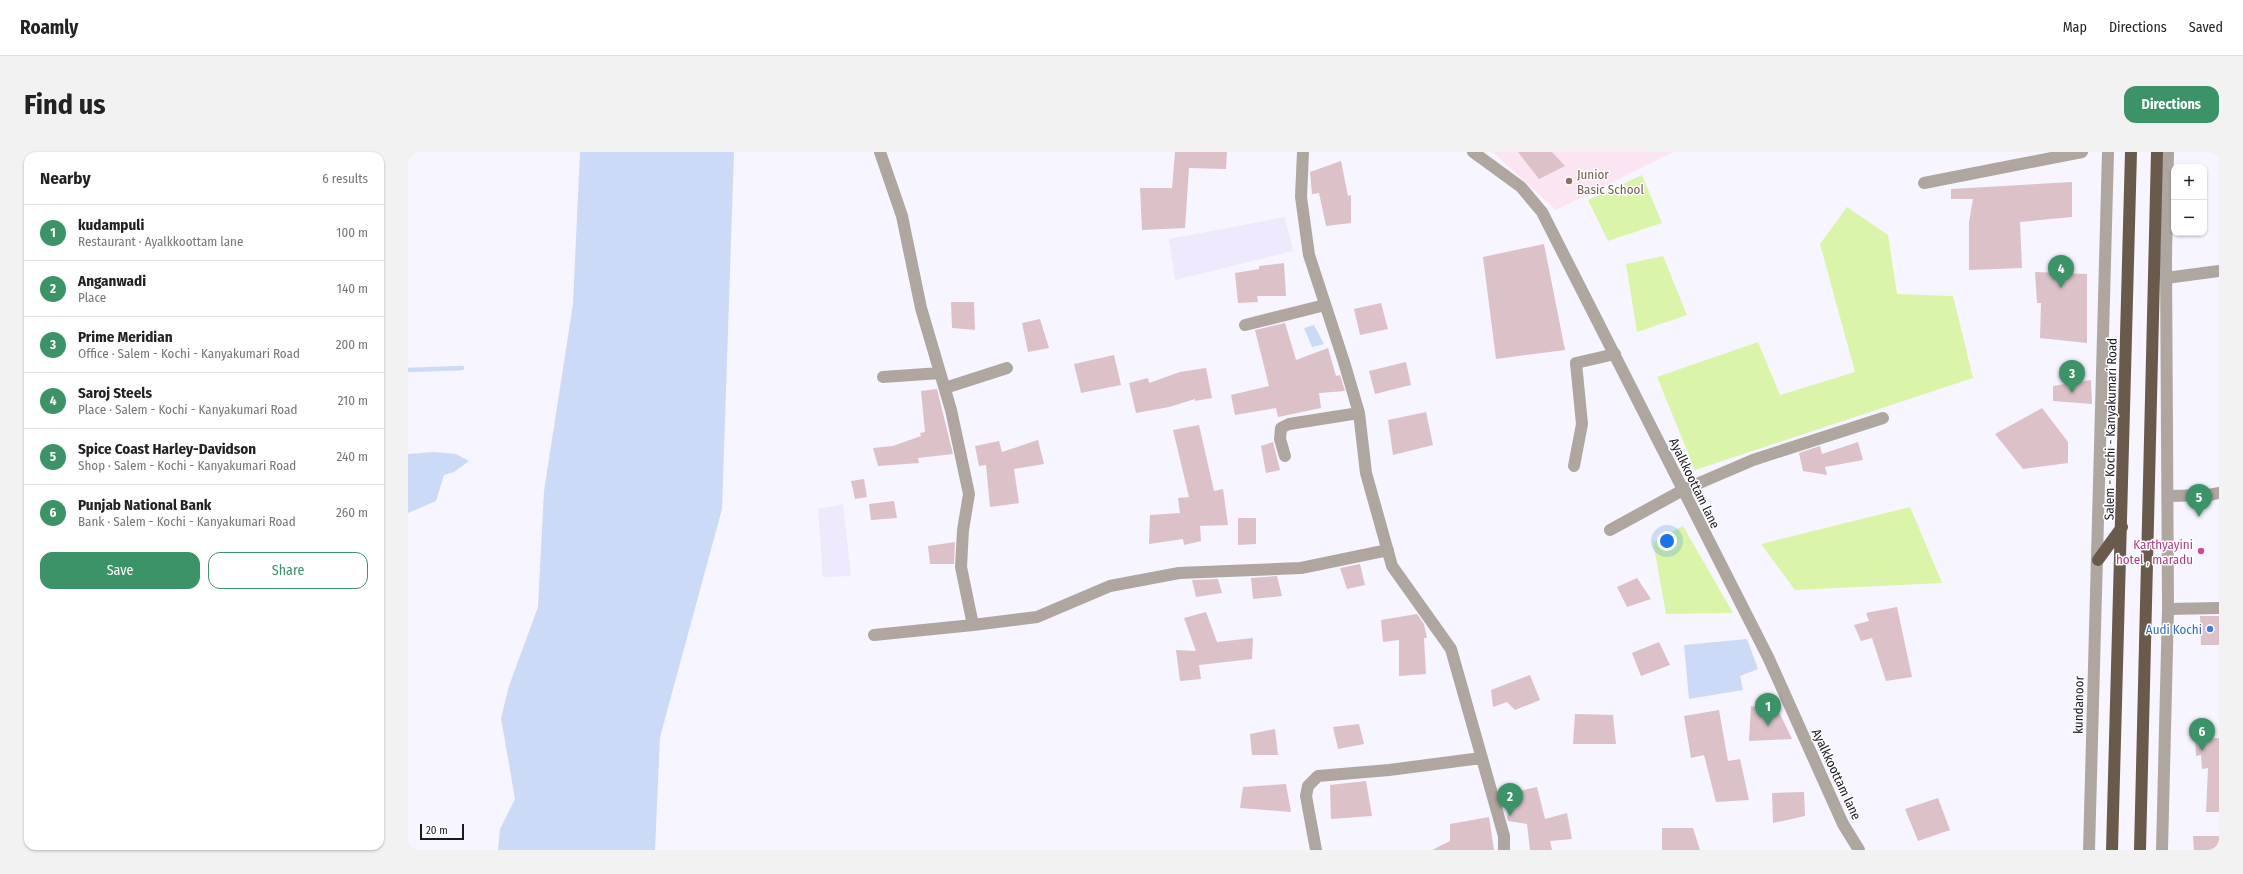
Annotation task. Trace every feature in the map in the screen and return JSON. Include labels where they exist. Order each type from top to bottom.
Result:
[{"type":"highway","name":"Salem - Kochi - Kanyakumari Road","points":[[2112,850],[2118,698],[2131,152]]},
{"type":"highway","points":[[2140,850],[2156,152]]},
{"type":"highway","points":[[2098,560],[2122,526]]},
{"type":"street","points":[[880,152],[902,216],[921,308],[945,388],[969,494],[963,530],[962,567],[973,625]]},
{"type":"street","points":[[1303,152],[1301,197],[1309,255],[1358,413],[1366,473],[1392,566],[1451,649],[1504,836],[1504,850]]},
{"type":"street","name":"Ayalkkoottam lane","points":[[1473,152],[1522,187],[1542,212],[1768,658],[1843,824],[1859,850]]},
{"type":"street","points":[[1924,183],[2082,152]]},
{"type":"street","name":"kundanoor","points":[[2089,850],[2092,685],[2098,560],[2108,152]]},
{"type":"street","points":[[2162,850],[2168,609],[2166,278],[2168,152]]},
{"type":"street","points":[[2166,278],[2219,271]]},
{"type":"street","points":[[1245,325],[1325,305]]},
{"type":"street","points":[[1574,466],[1582,424],[1576,363],[1615,354]]},
{"type":"street","points":[[945,388],[1007,368]]},
{"type":"street","points":[[883,377],[940,373]]},
{"type":"street","points":[[1285,456],[1280,439],[1281,428],[1289,424],[1358,413]]},
{"type":"street","points":[[1610,530],[1684,490],[1753,460],[1883,418]]},
{"type":"street","points":[[2168,496],[2209,495],[2219,493]]},
{"type":"street","points":[[874,635],[1037,617],[1110,586],[1171,574],[1301,568],[1388,550]]},
{"type":"street","points":[[2168,609],[2219,608]]},
{"type":"street","points":[[1316,850],[1306,796],[1308,786],[1318,776],[1389,770],[1481,758]]},
{"type":"shaded area","name":"Junior Basic School","points":[[1493,152],[1673,152],[1556,210]]},
{"type":"shaded area","points":[[1285,217],[1293,251],[1175,280],[1169,239]]},
{"type":"shaded area","points":[[843,504],[851,576],[823,577],[818,509]]},
{"type":"green space","points":[[1642,175],[1662,223],[1608,241],[1588,200]]},
{"type":"green space","points":[[1847,207],[1888,235],[1897,294],[1953,296],[1973,378],[1695,470],[1657,377],[1758,342],[1780,395],[1855,372],[1820,244]]},
{"type":"green space","points":[[1663,256],[1687,315],[1637,332],[1626,264]]},
{"type":"green space","points":[[1910,507],[1942,583],[1795,590],[1761,544]]},
{"type":"green space","points":[[1683,526],[1733,613],[1666,614],[1653,542]]},
{"type":"water","points":[[580,152],[734,152],[722,509],[660,737],[655,850],[498,850],[500,829],[515,799],[501,718],[509,686],[538,607],[544,491],[573,304]]},
{"type":"water","points":[[1314,325],[1324,344],[1312,347],[1304,328]]},
{"type":"water","points":[[434,452],[456,454],[469,461],[454,472],[444,475],[436,501],[408,513],[408,454]]},
{"type":"water","points":[[1747,639],[1758,669],[1740,676],[1743,690],[1689,699],[1684,645]]},
{"type":"building","points":[[1175,152],[1227,152],[1226,169],[1189,168],[1185,228],[1142,230],[1140,188],[1172,188]]},
{"type":"building","points":[[1518,152],[1552,152],[1565,166],[1539,179]]},
{"type":"building","points":[[1341,161],[1348,196],[1351,195],[1351,223],[1326,226],[1319,193],[1312,194],[1310,172]]},
{"type":"building","points":[[2072,182],[2072,217],[2020,222],[2022,268],[1969,270],[1969,222],[1973,199],[1951,199],[1951,189]]},
{"type":"building","points":[[1544,244],[1565,350],[1496,359],[1483,257]]},
{"type":"building","points":[[1284,263],[1286,296],[1257,296],[1258,302],[1238,303],[1235,273],[1259,269],[1259,266]]},
{"type":"building","points":[[2035,272],[2087,274],[2087,343],[2040,338],[2041,303],[2037,303]]},
{"type":"building","points":[[951,302],[974,302],[975,330],[952,328]]},
{"type":"building","points":[[1381,303],[1388,329],[1360,335],[1354,309]]},
{"type":"building","points":[[1040,319],[1049,348],[1028,352],[1022,323]]},
{"type":"building","points":[[1285,323],[1296,360],[1328,348],[1336,376],[1340,375],[1345,391],[1319,393],[1321,408],[1278,417],[1276,408],[1235,415],[1231,395],[1269,386],[1255,330]]},
{"type":"building","points":[[1114,355],[1121,385],[1081,393],[1074,364]]},
{"type":"building","points":[[1406,362],[1411,385],[1375,394],[1369,371]]},
{"type":"building","points":[[1206,368],[1212,398],[1195,401],[1195,399],[1169,407],[1136,413],[1129,383],[1148,378],[1149,383],[1180,372]]},
{"type":"building","points":[[2091,380],[2092,404],[2053,401],[2053,386]]},
{"type":"building","points":[[937,389],[953,454],[918,458],[919,463],[878,466],[873,448],[893,446],[921,436],[920,433],[925,432],[921,391]]},
{"type":"building","points":[[2042,408],[2068,442],[2068,463],[2023,469],[1995,434]]},
{"type":"building","points":[[1426,412],[1433,445],[1393,455],[1388,420]]},
{"type":"building","points":[[1199,425],[1214,491],[1223,489],[1228,525],[1200,526],[1201,541],[1184,545],[1183,539],[1149,544],[1150,515],[1180,513],[1178,498],[1189,497],[1173,430]]},
{"type":"building","points":[[1038,440],[1044,464],[1014,469],[1019,503],[990,507],[986,465],[979,466],[975,446],[999,441],[1002,452]]},
{"type":"building","points":[[1273,442],[1280,470],[1266,473],[1261,446]]},
{"type":"building","points":[[1858,442],[1863,460],[1825,467],[1827,475],[1803,471],[1799,453],[1820,446],[1822,454]]},
{"type":"building","points":[[864,479],[867,497],[855,499],[851,481]]},
{"type":"building","points":[[894,501],[897,518],[871,520],[869,504]]},
{"type":"building","points":[[1238,518],[1256,518],[1256,544],[1238,545]]},
{"type":"building","points":[[955,542],[954,564],[930,564],[928,546]]},
{"type":"building","points":[[1360,564],[1365,585],[1347,589],[1340,568]]},
{"type":"building","points":[[1277,576],[1282,596],[1253,599],[1251,578]]},
{"type":"building","points":[[1637,578],[1651,599],[1627,607],[1617,587]]},
{"type":"building","points":[[1218,579],[1222,593],[1196,597],[1192,580]]},
{"type":"building","points":[[1897,607],[1912,677],[1886,681],[1872,638],[1861,641],[1854,625],[1869,621],[1866,613]]},
{"type":"building","points":[[1206,612],[1217,642],[1253,638],[1252,659],[1199,665],[1201,679],[1180,681],[1176,650],[1196,651],[1184,618]]},
{"type":"building","points":[[1417,614],[1424,624],[1427,638],[1424,638],[1426,674],[1399,676],[1399,640],[1383,642],[1381,620]]},
{"type":"building","name":"Audi Kochi","points":[[2200,616],[2219,616],[2219,645],[2201,645]]},
{"type":"building","points":[[1659,642],[1670,665],[1641,676],[1632,653]]},
{"type":"building","points":[[1530,675],[1540,700],[1515,710],[1507,702],[1493,707],[1491,690]]},
{"type":"building","points":[[1751,706],[1779,712],[1792,739],[1749,741]]},
{"type":"building","points":[[1719,710],[1728,761],[1740,759],[1749,800],[1716,802],[1704,755],[1691,758],[1684,716]]},
{"type":"building","points":[[1575,714],[1613,715],[1616,744],[1573,744]]},
{"type":"building","points":[[1359,724],[1364,744],[1338,749],[1333,727]]},
{"type":"building","points":[[1275,729],[1278,755],[1252,755],[1250,734]]},
{"type":"building","points":[[2219,738],[2219,812],[2206,812],[2208,768],[2202,769],[2201,755],[2196,756],[2195,739]]},
{"type":"building","points":[[1366,781],[1372,816],[1331,819],[1330,785]]},
{"type":"building","points":[[1286,784],[1291,812],[1240,808],[1243,787]]},
{"type":"building","points":[[1537,787],[1545,819],[1567,813],[1572,839],[1550,841],[1552,850],[1530,850],[1527,824],[1508,821],[1507,818],[1510,793]]},
{"type":"building","points":[[1804,792],[1805,816],[1773,823],[1772,793]]},
{"type":"building","points":[[1938,798],[1950,830],[1918,841],[1905,809]]},
{"type":"building","points":[[1489,817],[1494,850],[1432,850],[1450,841],[1450,824]]},
{"type":"building","points":[[1662,828],[1693,828],[1700,850],[1662,850]]},
{"type":"building","points":[[2193,836],[2219,836],[2219,850],[2194,850]]},
{"type":"waterway","points":[[408,370],[462,368]]},
{"type":"place","name":"Junior Basic School","points":[[1569,181]]},
{"type":"place","name":"Saroj Steels","points":[[2061,288]]},
{"type":"place","name":"Prime Meridian","points":[[2072,393]]},
{"type":"place","name":"Spice Coast Harley-Davidson","points":[[2199,517]]},
{"type":"place","name":"Karthyayini hotel , maradu","points":[[2201,551]]},
{"type":"place","name":"Audi Kochi","points":[[2210,629]]},
{"type":"place","name":"kudampuli","points":[[1768,726]]},
{"type":"place","name":"Punjab National Bank","points":[[2202,751]]},
{"type":"place","name":"Anganwadi","points":[[1510,816]]}]
